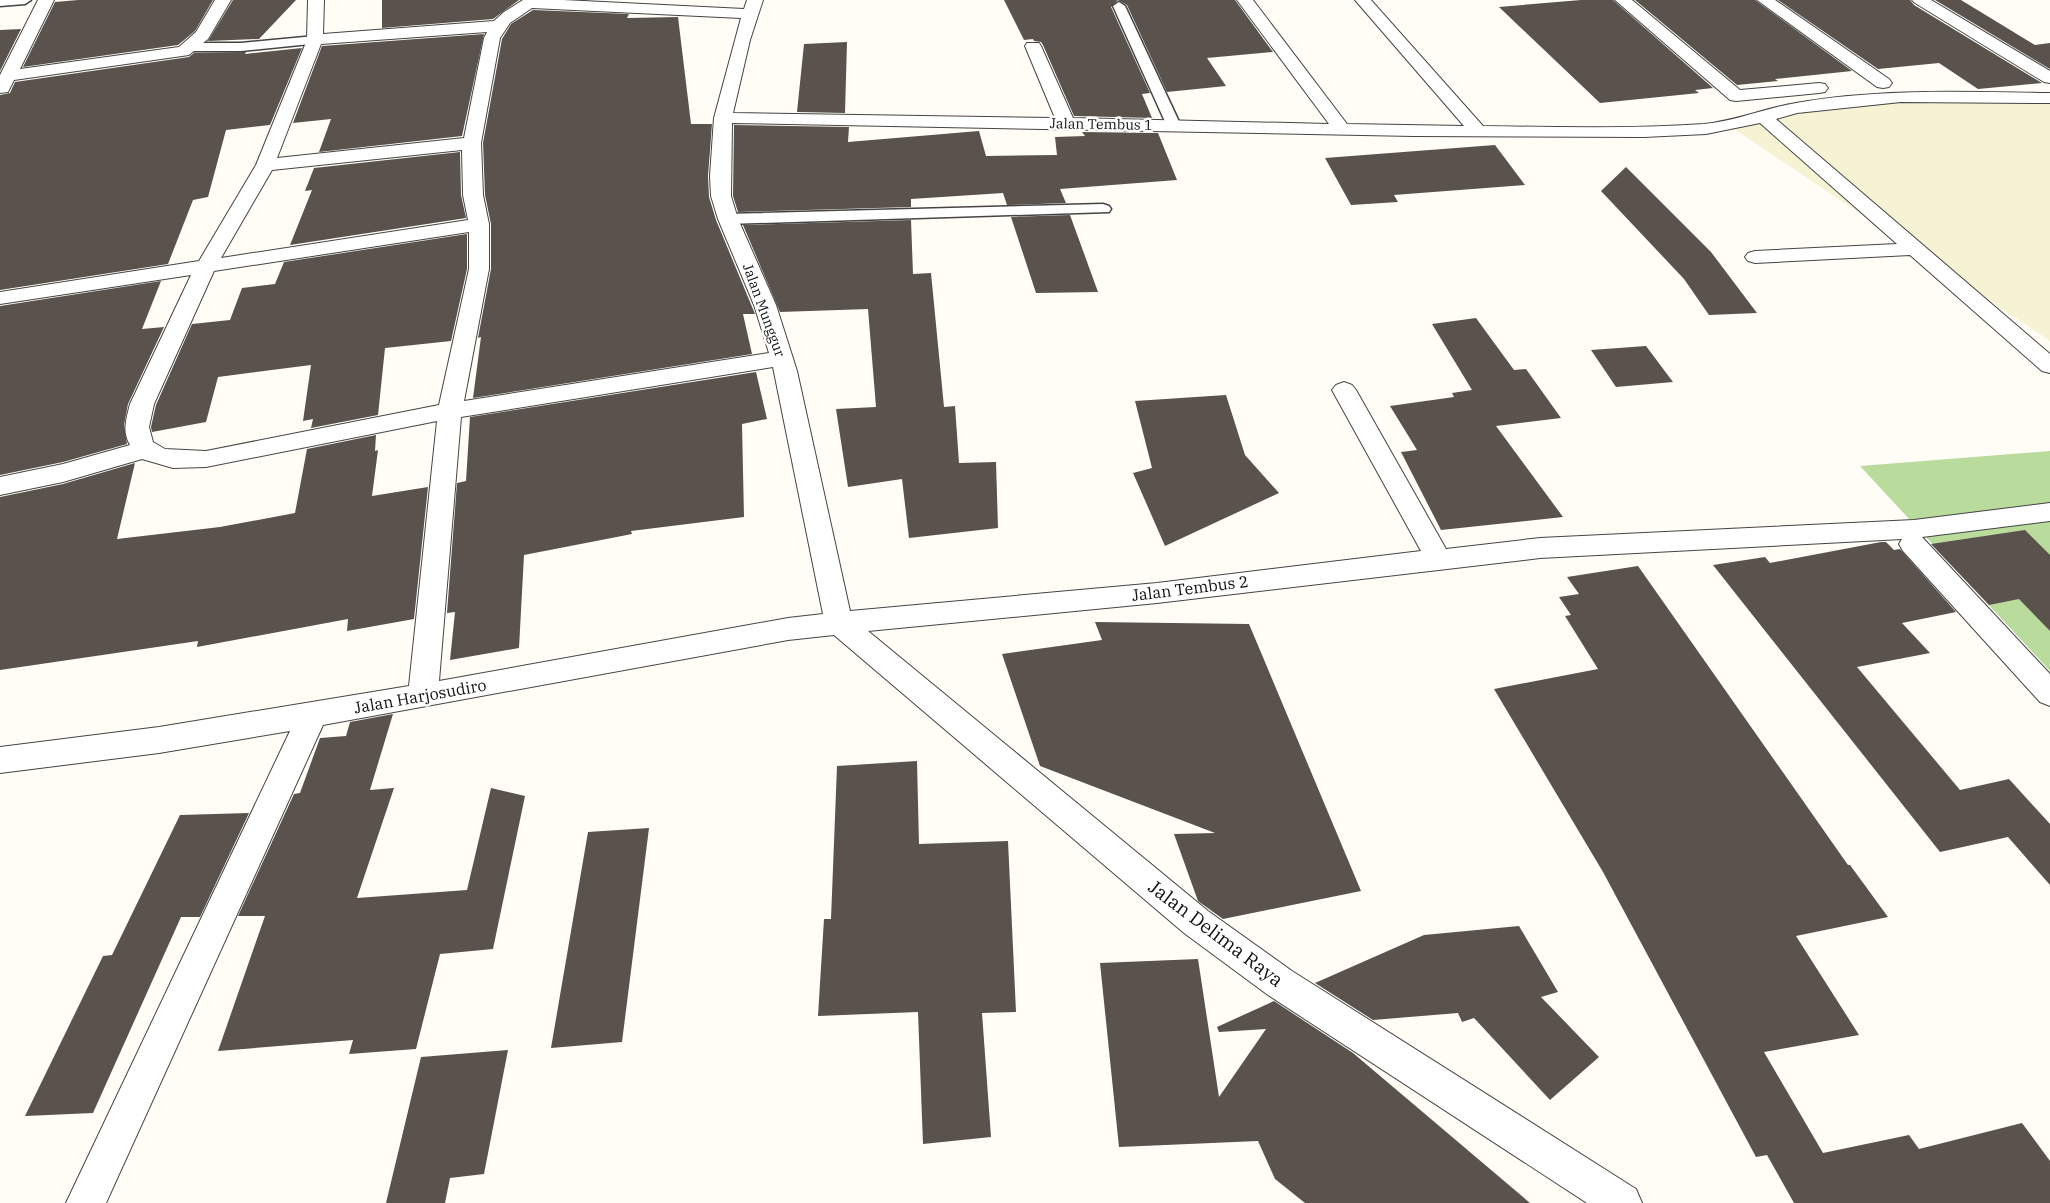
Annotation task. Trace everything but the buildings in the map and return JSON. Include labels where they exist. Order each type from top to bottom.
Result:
[{"type":"street","points":[[0,92],[4,77],[46,0]]},
{"type":"street","points":[[4,77],[171,54],[192,46],[205,30],[223,0]]},
{"type":"street","points":[[316,0],[315,40],[265,165],[206,266],[142,404],[137,428],[139,440],[144,450],[153,455],[168,459],[206,459],[450,411],[782,358]]},
{"type":"street","points":[[1245,0],[1341,128]]},
{"type":"street","points":[[1363,0],[1478,131]]},
{"type":"street","points":[[1623,0],[1736,96],[1834,87]]},
{"type":"street","points":[[1765,0],[1883,83]]},
{"type":"street","points":[[1920,0],[2050,78]]},
{"type":"street","points":[[423,696],[450,411],[479,269],[479,224],[472,195],[472,143],[492,38],[497,26],[510,14],[532,2],[753,7]]},
{"type":"street","name":"Jalan Munggur","points":[[753,7],[742,40],[723,118],[720,176],[721,196],[728,219],[761,296],[782,358],[839,623]]},
{"type":"street","points":[[315,40],[497,26]]},
{"type":"street","points":[[1033,46],[1067,124]]},
{"type":"street","points":[[1854,85],[1946,81]]},
{"type":"street","name":"Jalan Tembus 1","points":[[723,118],[860,118],[1067,124],[1588,133],[1692,131],[1724,127],[1796,108],[1901,97],[2050,98]]},
{"type":"street","points":[[1763,117],[2050,366]]},
{"type":"street","points":[[265,165],[472,143]]},
{"type":"street","points":[[0,298],[479,224]]},
{"type":"street","points":[[1755,257],[1914,249]]},
{"type":"street","points":[[1344,390],[1439,560]]},
{"type":"street","points":[[0,486],[63,473],[144,450]]},
{"type":"street","name":"Jalan Tembus 2","points":[[839,623],[1157,593],[1540,548],[1914,529],[2050,512]]},
{"type":"street","points":[[1912,544],[2050,694]]},
{"type":"street","name":"Jalan Harjosudiro","points":[[0,760],[159,740],[423,696],[788,629],[839,623]]},
{"type":"street","name":"Jalan Delima Raya","points":[[839,623],[1196,922],[1280,983],[1622,1203]]},
{"type":"street","points":[[86,1203],[313,714]]},
{"type":"lane","points":[[0,2],[25,0]]},
{"type":"lane","points":[[1119,6],[1174,126]]},
{"type":"lane","points":[[192,46],[241,47],[315,40]]},
{"type":"lane","points":[[728,219],[1103,209]]},
{"type":"shaded area","points":[[1924,93],[2050,95],[2050,341],[1722,121],[1766,110]]},
{"type":"green space","points":[[2050,451],[2050,671],[1860,466]]}]
